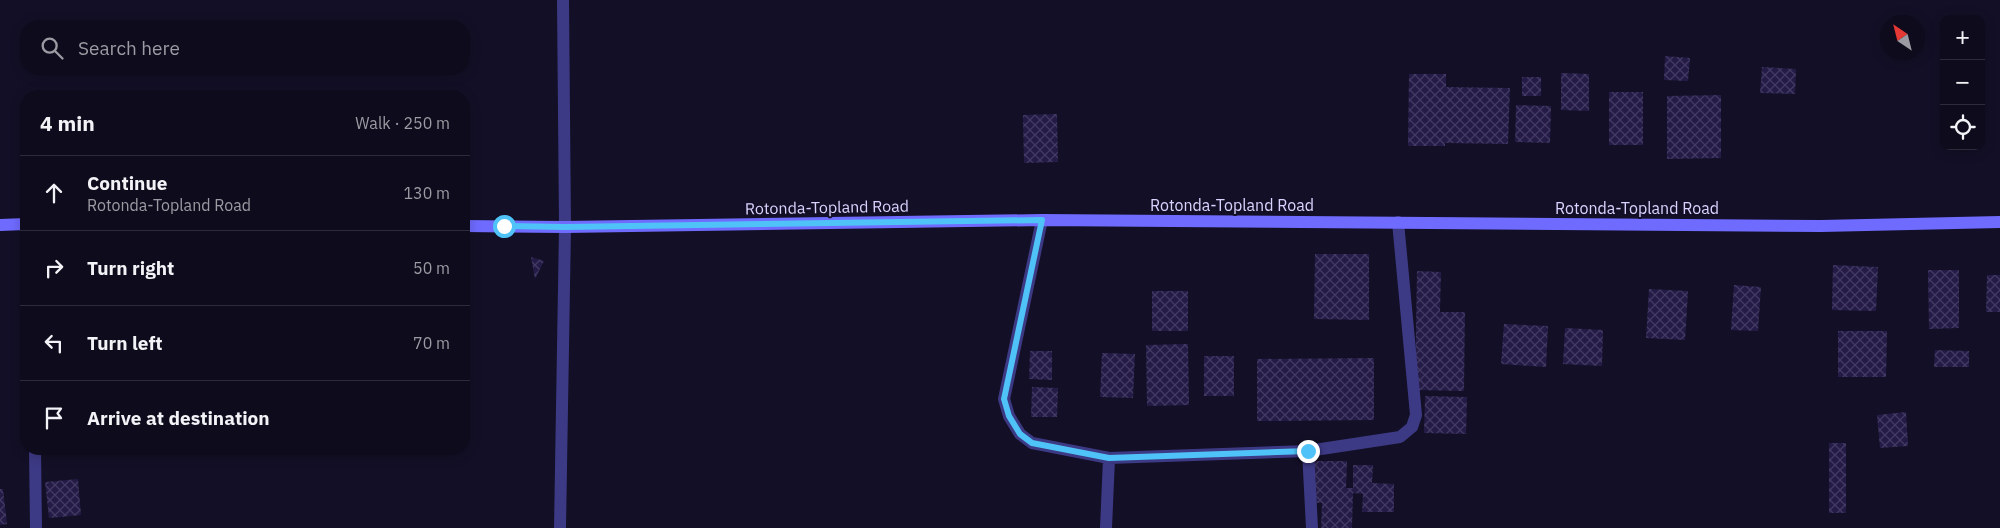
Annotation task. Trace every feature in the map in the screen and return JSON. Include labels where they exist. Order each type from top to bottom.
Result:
[{"type":"main road","name":"Rotonda-Topland Road","points":[[470,226],[565,227],[1042,220],[1820,226],[2000,222]]},
{"type":"main road","points":[[0,225],[20,224]]},
{"type":"street","points":[[560,528],[565,227],[563,0]]},
{"type":"street","points":[[1042,220],[1004,399],[1009,416],[1020,434],[1032,443],[1109,458],[1308,451],[1400,437],[1412,427],[1416,415],[1398,222]]},
{"type":"street","points":[[1308,451],[1312,528]]},
{"type":"street","points":[[35,455],[36,528]]},
{"type":"street","points":[[1106,528],[1109,458]]},
{"type":"building","points":[[1665,56],[1690,58],[1688,81],[1664,80]]},
{"type":"building","points":[[1762,67],[1796,69],[1795,94],[1760,93]]},
{"type":"building","points":[[1561,73],[1589,74],[1589,111],[1561,110]]},
{"type":"building","points":[[1409,74],[1446,74],[1446,87],[1510,88],[1508,144],[1445,143],[1445,146],[1408,146]]},
{"type":"building","points":[[1522,77],[1541,77],[1541,96],[1522,96]]},
{"type":"building","points":[[1609,92],[1643,92],[1643,145],[1609,145]]},
{"type":"building","points":[[1721,95],[1721,158],[1667,159],[1667,96]]},
{"type":"building","points":[[1516,105],[1551,106],[1550,143],[1515,142]]},
{"type":"building","points":[[1057,114],[1058,162],[1024,163],[1023,115]]},
{"type":"building","points":[[1315,254],[1369,254],[1369,320],[1314,319]]},
{"type":"building","points":[[531,257],[544,261],[535,279]]},
{"type":"building","points":[[1833,265],[1878,267],[1876,311],[1832,310]]},
{"type":"building","points":[[1928,270],[1959,270],[1959,328],[1929,329]]},
{"type":"building","points":[[1417,271],[1441,272],[1440,312],[1465,312],[1464,391],[1415,390]]},
{"type":"building","points":[[1987,275],[2000,275],[2000,312],[1986,312]]},
{"type":"building","points":[[1734,285],[1761,287],[1758,331],[1731,330]]},
{"type":"building","points":[[1649,289],[1688,291],[1685,340],[1646,338]]},
{"type":"building","points":[[1152,291],[1188,291],[1188,331],[1152,331]]},
{"type":"building","points":[[1504,324],[1548,326],[1546,367],[1501,364]]},
{"type":"building","points":[[1565,328],[1603,330],[1602,366],[1563,364]]},
{"type":"building","points":[[1838,331],[1887,331],[1886,377],[1838,377]]},
{"type":"building","points":[[1188,344],[1189,405],[1147,406],[1146,345]]},
{"type":"building","points":[[1935,350],[1969,351],[1969,367],[1934,367]]},
{"type":"building","points":[[1030,351],[1052,351],[1052,380],[1029,379]]},
{"type":"building","points":[[1102,353],[1135,354],[1133,398],[1100,397]]},
{"type":"building","points":[[1204,356],[1234,356],[1234,396],[1204,396]]},
{"type":"building","points":[[1374,358],[1374,420],[1257,421],[1257,359]]},
{"type":"building","points":[[1032,387],[1058,388],[1057,417],[1031,417]]},
{"type":"building","points":[[1425,396],[1467,397],[1466,434],[1424,433]]},
{"type":"building","points":[[1906,412],[1908,446],[1880,448],[1877,415]]},
{"type":"building","points":[[1829,443],[1846,443],[1846,513],[1829,513]]},
{"type":"building","points":[[1314,461],[1347,461],[1346,488],[1353,488],[1353,465],[1373,465],[1372,483],[1394,484],[1394,512],[1362,512],[1363,494],[1353,493],[1352,528],[1321,528],[1322,503],[1314,503]]},
{"type":"building","points":[[78,479],[81,515],[49,518],[45,482]]},
{"type":"building","points":[[0,489],[3,489],[7,524],[0,525]]},
{"type":"route","points":[[504,226],[565,227],[1042,220],[1004,399],[1009,416],[1020,434],[1032,443],[1109,458],[1308,451]]}]
